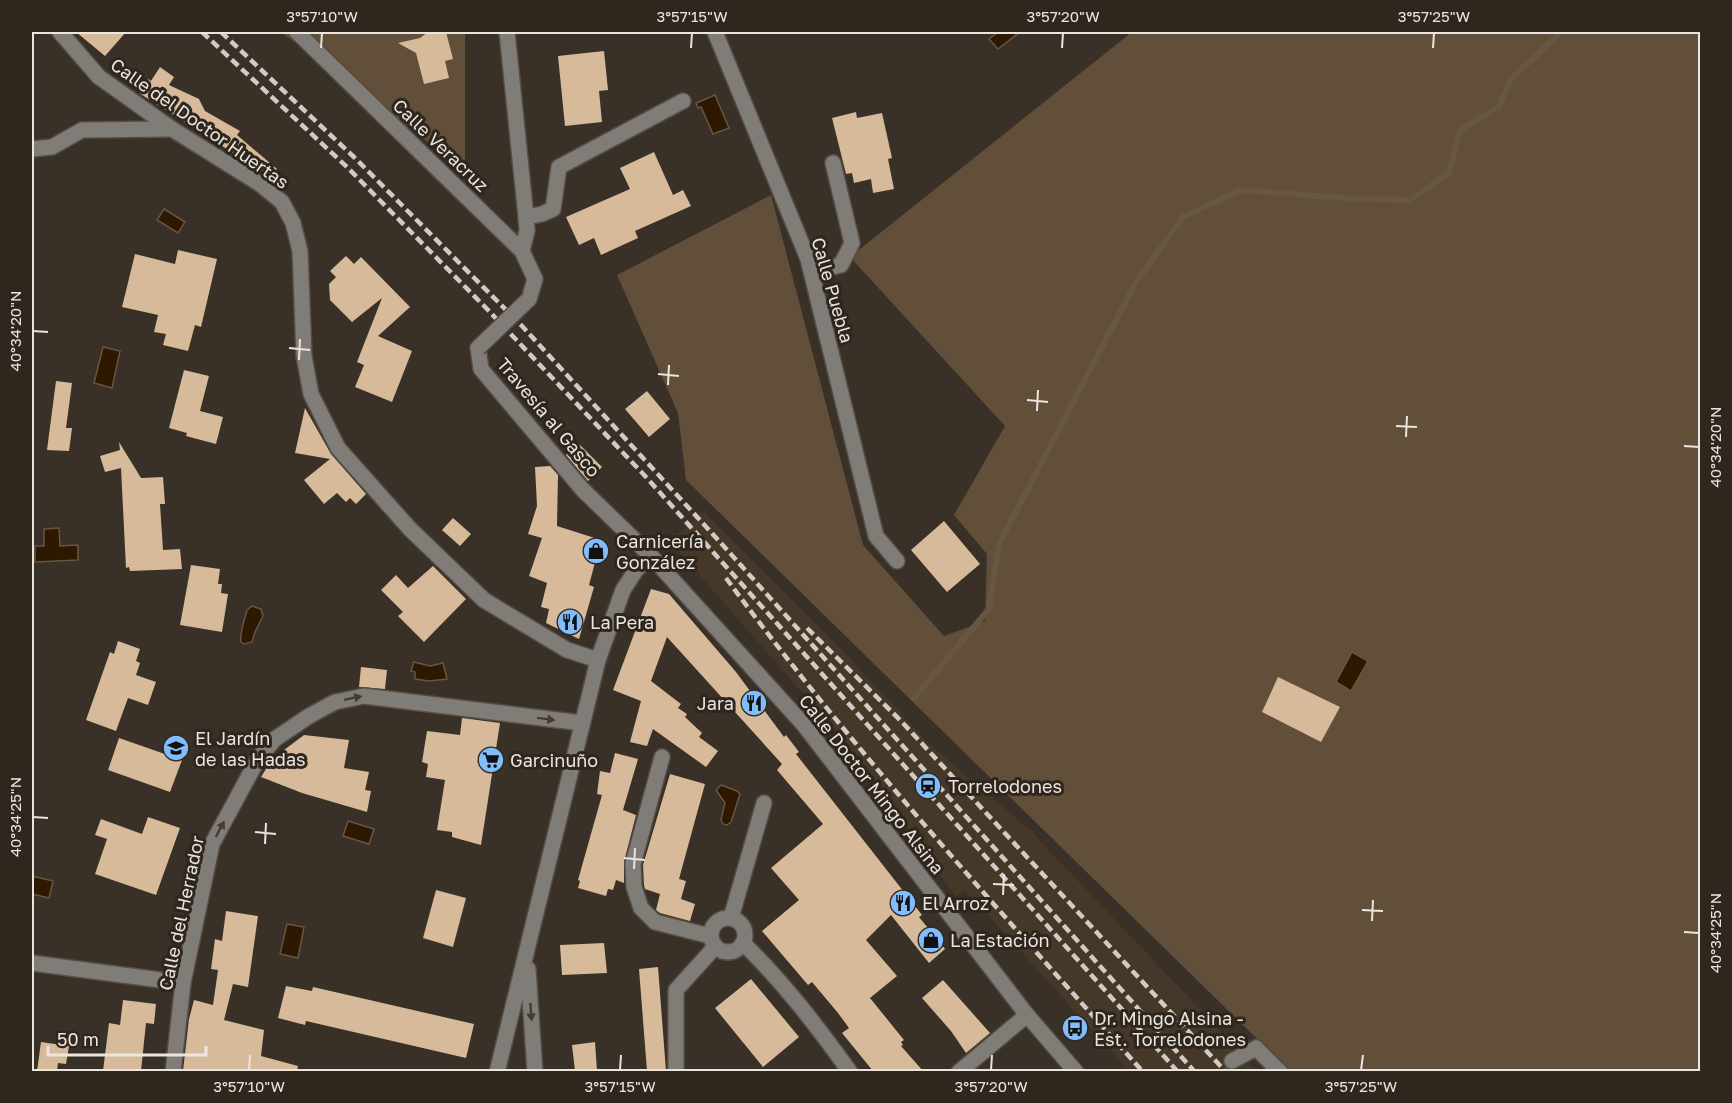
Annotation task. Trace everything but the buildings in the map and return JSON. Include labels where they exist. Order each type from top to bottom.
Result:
[{"type":"street","name":"Calle del Doctor Huertas","points":[[60,32],[99,77],[172,129],[260,184],[282,202],[293,223],[300,251],[304,356],[311,394],[338,448],[410,529],[484,600],[567,650],[598,660]]},
{"type":"street","name":"Calle Veracruz","points":[[297,32],[522,251],[535,279],[530,299]]},
{"type":"street","points":[[507,32],[527,231],[522,251]]},
{"type":"street","name":"Calle Puebla","points":[[715,32],[808,259],[876,536],[897,561]]},
{"type":"street","points":[[526,217],[553,209],[559,167],[683,101]]},
{"type":"street","points":[[32,149],[52,147],[82,130],[172,129]]},
{"type":"street","points":[[808,259],[824,269],[841,265],[852,243],[833,163]]},
{"type":"street","name":"Travesía al Gasco","points":[[530,299],[478,348],[481,369],[583,490],[651,556]]},
{"type":"street","points":[[497,1071],[598,660],[623,590],[636,570],[651,556]]},
{"type":"street","name":"Calle Doctor Mingo Alsina","points":[[651,556],[804,725],[1027,1016],[1076,1071]]},
{"type":"street","name":"Calle del Herrador","points":[[174,1071],[183,983],[212,844],[258,759],[275,739],[309,716],[336,702],[364,696],[582,723]]},
{"type":"street","points":[[662,757],[633,864],[634,887],[641,908],[655,922],[712,941],[722,952],[730,953],[738,950],[743,944],[744,930],[732,918],[717,922],[712,928],[712,941],[676,990],[676,1071]]},
{"type":"street","points":[[732,918],[764,803]]},
{"type":"street","points":[[743,944],[771,970],[802,1006],[850,1071]]},
{"type":"street","points":[[527,954],[535,1071]]},
{"type":"street","points":[[32,963],[183,983]]},
{"type":"street","points":[[959,1071],[1027,1016]]},
{"type":"street","points":[[1232,1061],[1256,1048],[1280,1071]]},
{"type":"shaded area","points":[[281,32],[465,32],[465,170]]},
{"type":"shaded area","points":[[998,32],[1020,32],[998,49],[989,39]]},
{"type":"shaded area","points":[[1132,32],[1700,32],[1700,1071],[1290,1071],[686,480],[678,413],[617,275],[771,195],[863,545],[944,636],[985,621],[987,554],[954,515],[1005,426],[850,257]]},
{"type":"shaded area","points":[[715,95],[729,128],[713,134],[701,107],[698,108],[696,103]]},
{"type":"shaded area","points":[[164,209],[185,222],[178,233],[157,220]]},
{"type":"shaded area","points":[[103,347],[120,351],[112,388],[94,383]]},
{"type":"shaded area","name":"Torrelodones","points":[[703,511],[846,654],[926,741],[1029,829],[1231,1042],[1232,1061],[1249,1064],[1257,1071],[1129,1071],[964,889],[956,897],[846,743],[670,541]]},
{"type":"shaded area","points":[[59,528],[60,546],[78,545],[78,560],[35,562],[35,546],[44,546],[44,529]]},
{"type":"shaded area","points":[[252,606],[261,609],[263,616],[252,642],[244,644],[241,642],[241,631],[247,610]]},
{"type":"shaded area","points":[[1352,652],[1368,661],[1351,691],[1336,682]]},
{"type":"shaded area","points":[[414,662],[430,666],[443,663],[447,679],[429,681],[415,679],[415,672],[411,671]]},
{"type":"shaded area","points":[[721,785],[740,794],[731,822],[727,825],[721,820],[725,803],[716,790]]},
{"type":"shaded area","points":[[348,821],[374,829],[369,844],[343,836]]},
{"type":"shaded area","points":[[32,876],[53,881],[49,898],[32,894]]},
{"type":"shaded area","points":[[287,924],[304,927],[298,958],[280,954]]},
{"type":"waterway","points":[[914,698],[989,609],[999,544],[1136,282],[1183,217],[1240,190],[1357,199],[1410,200],[1449,173],[1460,130],[1499,107],[1511,79],[1561,32]]},
{"type":"railway","points":[[202,32],[347,167],[488,310],[646,477],[1178,1072]]},
{"type":"railway","points":[[221,32],[356,159],[522,326],[720,542],[1195,1072]]},
{"type":"railway","points":[[726,578],[775,643],[876,768],[1143,1072]]},
{"type":"railway","points":[[807,628],[901,721],[1226,1072]]},
{"type":"place","name":"Carnicería González","points":[[596,551]]},
{"type":"place","name":"La Pera","points":[[570,622]]},
{"type":"place","name":"Jara","points":[[754,703]]},
{"type":"place","name":"El Jardín de las Hadas","points":[[176,748]]},
{"type":"place","name":"Garcinuño","points":[[491,760]]},
{"type":"place","name":"Torrelodones","points":[[928,786]]},
{"type":"place","name":"El Arroz","points":[[903,903]]},
{"type":"place","name":"La Estación","points":[[931,940]]},
{"type":"place","name":"Dr. Mingo Alsina - Est. Torrelodones","points":[[1075,1028]]}]
